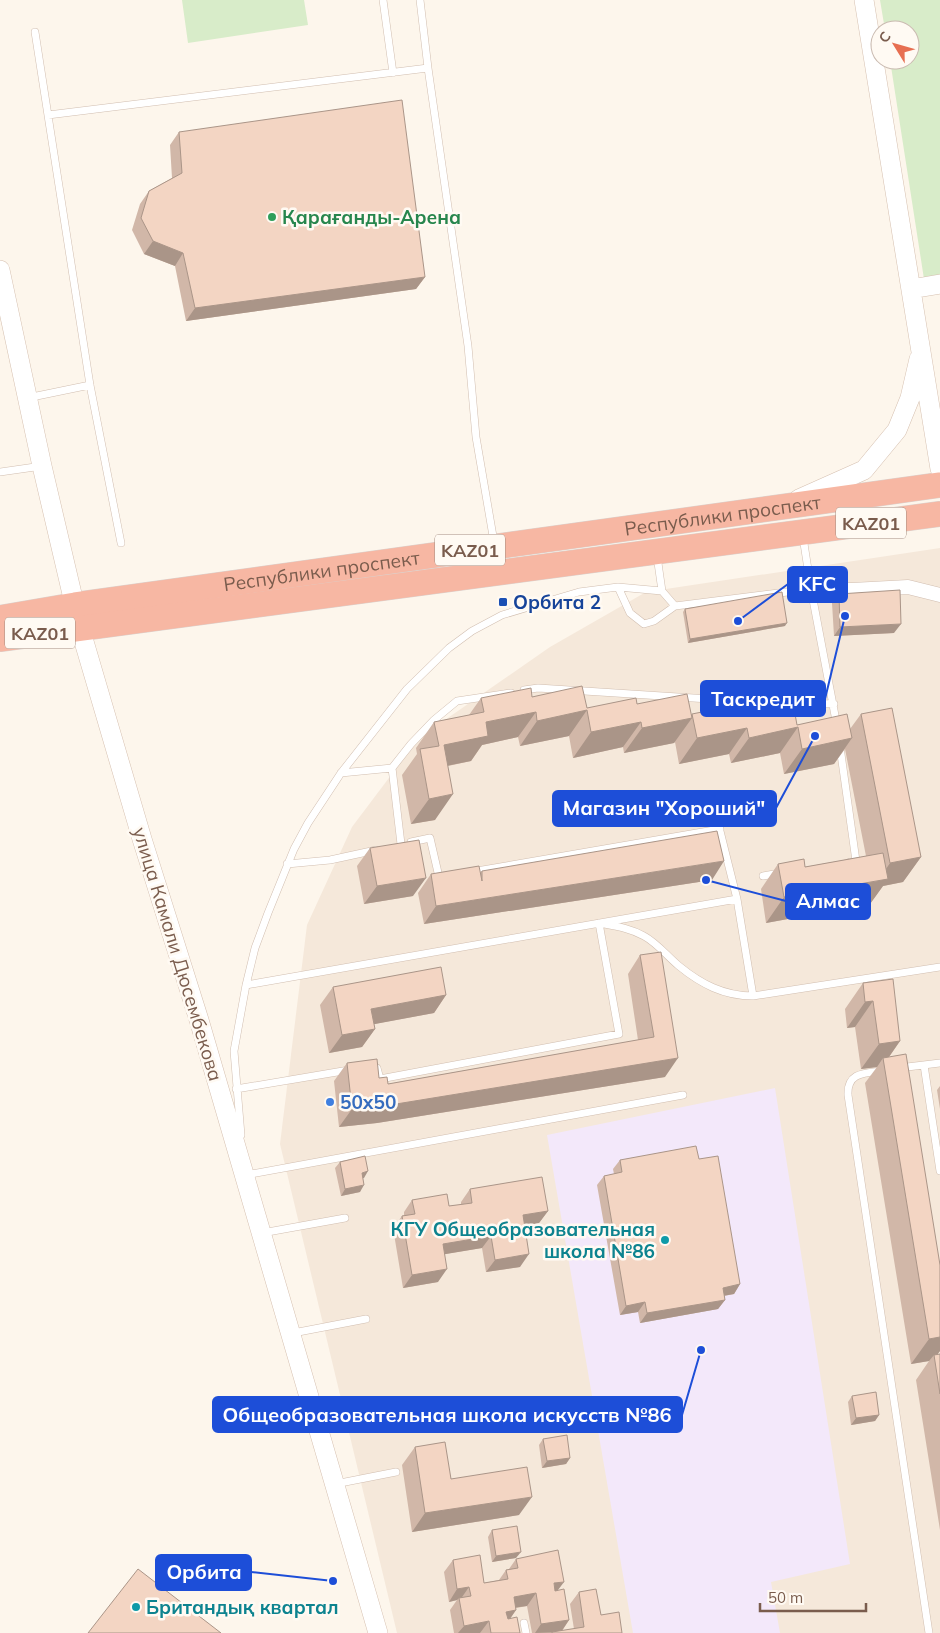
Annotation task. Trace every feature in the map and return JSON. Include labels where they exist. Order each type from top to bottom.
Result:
[{"type":"highway","name":"Республики проспект","points":[[0,639],[78,616],[494,546],[940,484]]},
{"type":"highway","name":"Республики проспект","points":[[0,618],[78,616],[656,551],[940,514]]},
{"type":"main road","points":[[864,0],[940,468]]},
{"type":"main road","name":"улица Камали Дюсембекова","points":[[0,270],[42,466],[78,616],[140,830],[200,1020],[378,1633]]},
{"type":"main road","points":[[911,289],[940,284]]},
{"type":"main road","points":[[782,506],[864,470],[897,430],[910,398],[921,351]]},
{"type":"street","points":[[811,590],[908,587],[940,595]]},
{"type":"lane","points":[[383,0],[393,73]]},
{"type":"lane","points":[[420,0],[468,346],[476,438],[494,546]]},
{"type":"lane","points":[[34,32],[90,386],[121,543]]},
{"type":"lane","points":[[48,115],[428,68]]},
{"type":"lane","points":[[27,398],[90,386]]},
{"type":"lane","points":[[0,472],[42,466]]},
{"type":"lane","points":[[802,532],[838,734]]},
{"type":"lane","points":[[656,551],[662,591],[675,606]]},
{"type":"lane","points":[[618,587],[630,613],[644,624],[654,621],[675,606],[811,590]]},
{"type":"lane","points":[[662,591],[618,587],[579,592],[502,615],[472,631],[449,648],[407,689],[341,772],[308,823],[288,864],[256,948],[246,985],[234,1051],[245,1175],[684,1095]]},
{"type":"lane","points":[[401,844],[392,768],[411,744],[434,720],[457,701],[538,688],[731,700],[834,704]]},
{"type":"lane","points":[[839,744],[856,861],[847,862]]},
{"type":"lane","points":[[341,772],[392,768]]},
{"type":"lane","points":[[714,807],[737,899],[753,996]]},
{"type":"lane","points":[[468,872],[720,829]]},
{"type":"lane","points":[[392,846],[430,838],[439,877],[448,876]]},
{"type":"lane","points":[[288,864],[330,860],[383,848]]},
{"type":"lane","points":[[763,876],[791,871]]},
{"type":"lane","points":[[246,985],[737,899]]},
{"type":"lane","points":[[599,923],[626,928],[645,936],[699,981],[720,992],[738,996],[753,996],[940,967]]},
{"type":"lane","points":[[367,1067],[377,1065],[380,1079],[619,1034],[599,923]]},
{"type":"lane","points":[[929,1633],[848,1087],[850,1080],[864,1073],[940,1063]]},
{"type":"lane","points":[[924,1065],[940,1171]]},
{"type":"lane","points":[[236,1089],[357,1068]]},
{"type":"lane","points":[[262,1233],[345,1218]]},
{"type":"lane","points":[[291,1333],[366,1319]]},
{"type":"lane","points":[[335,1484],[396,1472]]},
{"type":"lane","points":[[524,1623],[526,1633]]},
{"type":"shaded area","points":[[940,548],[940,1633],[397,1633],[280,1144],[307,925],[352,827],[419,738],[550,647],[646,592]]},
{"type":"shaded area","points":[[775,1088],[850,1564],[771,1582],[780,1633],[633,1633],[547,1135]]},
{"type":"green space","points":[[182,0],[304,0],[308,25],[188,43]]},
{"type":"green space","points":[[880,0],[940,0],[940,277],[924,279],[892,70],[920,70],[920,20],[883,20]]},
{"type":"building","name":"Қарағанды-Арена","points":[[402,100],[425,277],[195,308],[183,253],[153,241],[141,218],[149,191],[182,173],[179,132]]},
{"type":"building","points":[[900,590],[901,624],[840,627],[839,594]]},
{"type":"building","points":[[782,592],[787,623],[690,639],[685,609]]},
{"type":"building","points":[[582,686],[587,708],[636,698],[637,704],[687,694],[692,718],[642,728],[641,722],[591,732],[587,710],[537,721],[536,712],[486,722],[488,736],[444,745],[453,794],[429,799],[420,749],[439,746],[434,722],[484,712],[481,698],[531,688],[532,697]]},
{"type":"building","points":[[793,703],[797,725],[847,714],[852,738],[802,749],[798,727],[749,738],[747,728],[697,738],[692,714],[742,704],[744,714]]},
{"type":"building","points":[[892,708],[921,857],[890,863],[861,714]]},
{"type":"building","points":[[717,831],[724,861],[436,906],[431,874],[479,866],[482,881],[482,871]]},
{"type":"building","points":[[419,840],[426,878],[377,886],[370,848]]},
{"type":"building","points":[[883,853],[888,879],[784,897],[778,864],[804,859],[805,867]]},
{"type":"building","points":[[661,952],[678,1058],[390,1105],[352,1109],[347,1063],[377,1059],[379,1078],[387,1077],[388,1084],[654,1037],[640,955]]},
{"type":"building","points":[[441,967],[446,995],[371,1009],[375,1029],[342,1035],[333,987]]},
{"type":"building","points":[[893,979],[900,1041],[879,1044],[873,1001],[865,1002],[863,983]]},
{"type":"building","points":[[906,1054],[940,1265],[940,1337],[929,1339],[883,1058]]},
{"type":"building","name":"КГУ Общеобразовательная школа №86","points":[[696,1146],[699,1159],[718,1156],[740,1284],[723,1288],[725,1300],[647,1313],[645,1302],[626,1306],[604,1176],[622,1172],[620,1160]]},
{"type":"building","points":[[365,1156],[368,1171],[362,1173],[364,1185],[345,1189],[340,1162]]},
{"type":"building","points":[[542,1177],[548,1211],[523,1215],[529,1254],[495,1260],[491,1236],[443,1244],[447,1269],[412,1275],[402,1216],[415,1214],[412,1200],[447,1194],[449,1206],[472,1203],[470,1189]]},
{"type":"building","points":[[940,1354],[940,1394],[934,1355]]},
{"type":"building","points":[[876,1392],[879,1415],[856,1418],[852,1396]]},
{"type":"building","points":[[567,1435],[570,1458],[547,1461],[543,1439]]},
{"type":"building","points":[[445,1442],[451,1479],[527,1467],[532,1497],[425,1513],[415,1447]]},
{"type":"building","points":[[517,1526],[521,1552],[496,1556],[492,1530]]},
{"type":"building","points":[[558,1550],[564,1582],[554,1583],[555,1591],[564,1589],[569,1620],[541,1624],[536,1593],[514,1597],[516,1610],[506,1612],[508,1619],[517,1617],[520,1633],[491,1633],[489,1621],[464,1626],[459,1598],[471,1596],[469,1587],[457,1589],[453,1560],[480,1555],[484,1583],[508,1579],[506,1570],[518,1568],[516,1559]]},
{"type":"building","name":"Британдық квартал","points":[[138,1569],[221,1633],[88,1633]]},
{"type":"building","points":[[596,1589],[601,1615],[619,1612],[622,1633],[552,1633],[584,1627],[579,1592]]},
{"type":"place","name":"Қарағанды-Арена","points":[[272,217]]},
{"type":"place","name":"Орбита 2","points":[[503,602]]},
{"type":"place","name":"Таскредит","points":[[845,616]]},
{"type":"place","name":"KFC","points":[[738,621]]},
{"type":"place","name":"Магазин \"Хороший\"","points":[[815,736]]},
{"type":"place","name":"Алмас","points":[[706,880]]},
{"type":"place","name":"50х50","points":[[330,1102]]},
{"type":"place","name":"КГУ Общеобразовательная школа №86","points":[[665,1240]]},
{"type":"place","name":"Общеобразовательная школа искусств №86","points":[[701,1350]]},
{"type":"place","name":"Орбита","points":[[333,1581]]},
{"type":"place","name":"Британдық квартал","points":[[136,1607]]}]
